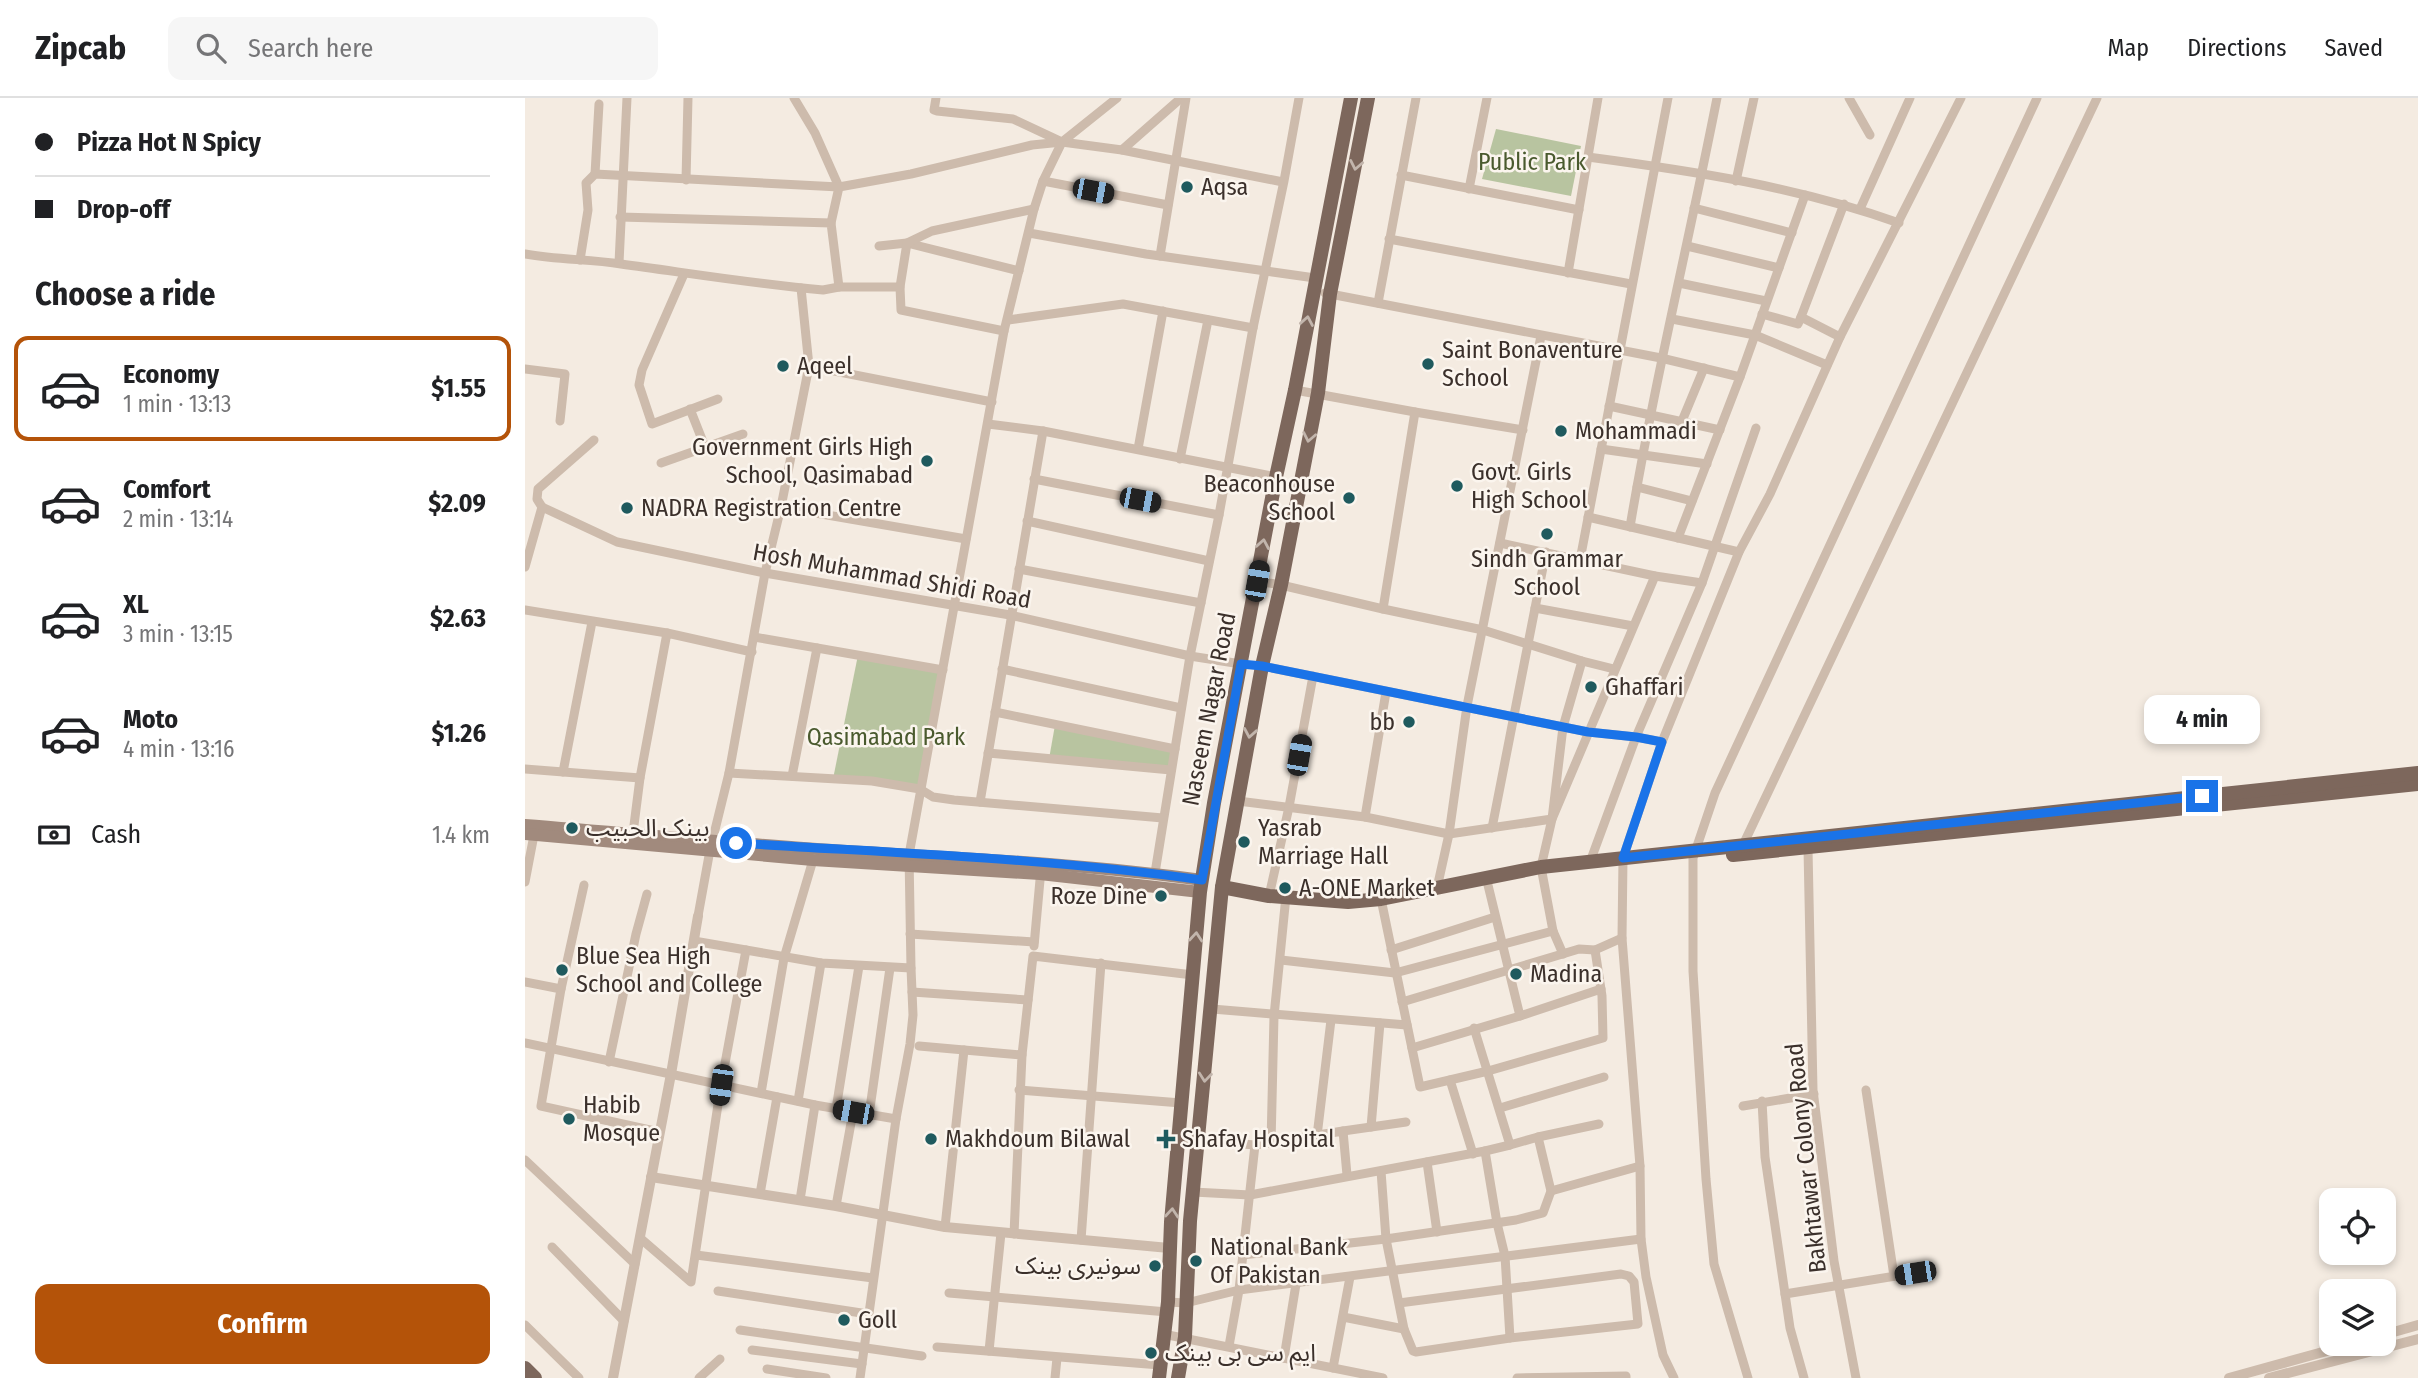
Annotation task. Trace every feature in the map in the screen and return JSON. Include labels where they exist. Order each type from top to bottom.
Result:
[{"type":"main road","name":"Naseem Nagar Road","points":[[1159,1371],[1168,1307],[1169,1248],[1201,886],[1276,477],[1350,98]]},
{"type":"main road","name":"Naseem Nagar Road","points":[[1178,1378],[1185,1337],[1193,1192],[1222,887],[1262,666],[1281,585],[1318,393],[1330,294],[1369,98]]},
{"type":"main road","points":[[1241,664],[1262,666]]},
{"type":"main road","points":[[1695,854],[1743,845],[2418,773]]},
{"type":"main road","points":[[1222,887],[1269,896],[1348,902],[1381,899],[1541,867],[1623,858],[1808,849],[2418,784]]},
{"type":"main road","points":[[525,825],[633,834],[813,860],[909,860]]},
{"type":"main road","points":[[530,835],[1041,869],[1155,873],[1201,886]]},
{"type":"main road","points":[[1041,869],[1201,886]]},
{"type":"main road","points":[[1188,1028],[1210,1031]]},
{"type":"main road","points":[[525,1368],[535,1378]]},
{"type":"street","points":[[619,264],[627,98]]},
{"type":"street","points":[[686,180],[688,98]]},
{"type":"street","points":[[794,98],[839,187],[831,223],[839,287]]},
{"type":"street","points":[[936,98],[934,110],[1013,119],[1062,142]]},
{"type":"street","points":[[860,1378],[896,1119],[910,1044],[912,992],[909,860],[1005,331],[1043,181],[1062,142],[1117,98]]},
{"type":"street","points":[[1122,150],[1181,98]]},
{"type":"street","points":[[1160,256],[1186,98]]},
{"type":"street","points":[[1155,873],[1190,656],[1299,98]]},
{"type":"street","points":[[1378,303],[1416,98]]},
{"type":"street","points":[[1469,189],[1487,98]]},
{"type":"street","points":[[1568,273],[1598,98]]},
{"type":"street","points":[[1580,560],[1668,98]]},
{"type":"street","points":[[1630,527],[1661,358],[1672,319],[1717,98]]},
{"type":"street","points":[[1736,181],[1753,98]]},
{"type":"street","points":[[1849,98],[1870,135]]},
{"type":"street","points":[[1860,209],[1910,98]]},
{"type":"street","points":[[1674,1378],[1663,1355],[1646,1277],[1641,1239],[1640,1166],[1622,938],[1623,858],[1662,742],[1739,552],[1770,494],[1840,337],[1961,98]]},
{"type":"street","points":[[1748,1378],[1714,1264],[1693,971],[1695,854],[1716,793],[2037,98]]},
{"type":"street","points":[[1743,845],[2097,98]]},
{"type":"street","points":[[580,260],[588,210],[586,183],[595,174],[599,104]]},
{"type":"street","points":[[595,174],[839,187],[911,174],[1032,145],[1062,142],[1122,150],[1283,182]]},
{"type":"street","points":[[1588,157],[1702,173],[1844,204],[1899,223]]},
{"type":"street","points":[[1401,175],[1579,211]]},
{"type":"street","points":[[1043,181],[1168,205]]},
{"type":"street","points":[[1678,538],[1740,377],[1805,195]]},
{"type":"street","points":[[1762,314],[1798,324],[1844,204]]},
{"type":"street","points":[[1694,208],[1792,233]]},
{"type":"street","points":[[879,246],[907,243],[932,231],[1034,209]]},
{"type":"street","points":[[620,217],[831,223]]},
{"type":"street","points":[[1029,233],[1265,271],[1314,285],[1330,294],[1661,358],[1740,377]]},
{"type":"street","points":[[1389,239],[1631,284]]},
{"type":"street","points":[[907,243],[1019,271]]},
{"type":"street","points":[[907,243],[900,288],[901,310],[1005,331]]},
{"type":"street","points":[[1686,246],[1779,268]]},
{"type":"street","points":[[525,254],[557,260],[619,264],[823,290],[839,287],[900,288]]},
{"type":"street","points":[[684,274],[642,370],[639,385],[652,424],[718,399]]},
{"type":"street","points":[[1679,283],[1766,301]]},
{"type":"street","points":[[613,1378],[641,1238],[711,846],[729,773],[765,573],[809,366],[801,288]]},
{"type":"street","points":[[1008,320],[1123,304],[1253,328]]},
{"type":"street","points":[[1138,449],[1163,311]]},
{"type":"street","points":[[1801,317],[1840,337]]},
{"type":"street","points":[[1672,319],[1755,335],[1827,365]]},
{"type":"street","points":[[1180,459],[1208,320]]},
{"type":"street","points":[[1437,888],[1449,834],[1467,706],[1541,336]]},
{"type":"street","points":[[809,366],[992,401]]},
{"type":"street","points":[[1682,421],[1704,368]]},
{"type":"street","points":[[525,369],[565,374],[560,421]]},
{"type":"street","points":[[1295,390],[1523,430]]},
{"type":"street","points":[[1609,406],[1720,429]]},
{"type":"street","points":[[690,410],[705,447]]},
{"type":"street","points":[[1383,609],[1415,412]]},
{"type":"street","points":[[988,424],[1043,431],[1276,477]]},
{"type":"street","points":[[1590,862],[1636,737],[1702,583],[1756,428]]},
{"type":"street","points":[[980,802],[1043,431]]},
{"type":"street","points":[[661,463],[743,434]]},
{"type":"street","points":[[525,567],[542,507],[537,499],[538,489],[594,440]]},
{"type":"street","points":[[1601,449],[1707,464]]},
{"type":"street","points":[[1034,479],[1219,515]]},
{"type":"street","points":[[1637,487],[1692,501]]},
{"type":"street","name":"Hosh Muhammad Shidi Road","points":[[542,507],[617,542],[765,573],[955,604],[1190,656],[1241,664]]},
{"type":"street","points":[[781,507],[967,540]]},
{"type":"street","points":[[1588,517],[1739,552]]},
{"type":"street","points":[[1027,521],[1209,561]]},
{"type":"street","points":[[1500,543],[1655,576],[1702,583]]},
{"type":"street","points":[[1492,828],[1546,552]]},
{"type":"street","points":[[1019,569],[1201,603]]},
{"type":"street","points":[[1552,819],[1655,576]]},
{"type":"street","points":[[1257,581],[1483,629],[1582,662],[1614,669]]},
{"type":"street","points":[[1535,608],[1633,626]]},
{"type":"street","points":[[525,610],[667,633],[752,652]]},
{"type":"street","points":[[563,772],[593,622]]},
{"type":"street","points":[[633,834],[640,778],[667,633]]},
{"type":"street","points":[[754,637],[943,670]]},
{"type":"street","points":[[792,776],[817,648]]},
{"type":"street","points":[[1563,954],[1553,931],[1541,867],[1552,819],[1563,727],[1582,662]]},
{"type":"street","points":[[1262,666],[1588,732],[1662,742]]},
{"type":"street","points":[[1002,669],[1181,708]]},
{"type":"street","points":[[1269,896],[1289,807],[1313,676]]},
{"type":"street","points":[[1365,817],[1386,692]]},
{"type":"street","points":[[995,712],[1175,749]]},
{"type":"street","points":[[988,753],[1171,770]]},
{"type":"street","points":[[525,769],[640,778]]},
{"type":"street","points":[[729,773],[871,781],[920,789],[933,797],[1163,818]]},
{"type":"street","points":[[1238,801],[1365,817],[1449,834],[1552,819]]},
{"type":"street","points":[[525,881],[530,835]]},
{"type":"street","name":"Bakhtawar Colony Road","points":[[1808,849],[1814,1094],[1839,1284],[1856,1378]]},
{"type":"street","points":[[761,1093],[784,958],[813,860]]},
{"type":"street","points":[[1014,1234],[1019,1090],[1041,869]]},
{"type":"street","points":[[1486,877],[1520,1016]]},
{"type":"street","points":[[585,885],[561,989],[541,1105],[659,1132]]},
{"type":"street","points":[[609,1062],[647,894]]},
{"type":"street","points":[[1271,1143],[1274,1016],[1286,896]]},
{"type":"street","points":[[1381,899],[1420,1087],[1603,1038],[1601,989],[1595,950]]},
{"type":"street","points":[[1391,950],[1495,917]]},
{"type":"street","points":[[1281,960],[1395,972],[1553,931]]},
{"type":"street","points":[[910,934],[1034,942]]},
{"type":"street","points":[[1402,1002],[1579,949],[1595,950],[1622,938]]},
{"type":"street","points":[[694,941],[821,963],[911,968]]},
{"type":"street","points":[[641,1238],[691,1282],[708,1185],[721,1085],[746,950]]},
{"type":"street","points":[[1033,956],[1193,975]]},
{"type":"street","points":[[798,1101],[821,963]]},
{"type":"street","points":[[1081,1240],[1101,963]]},
{"type":"street","points":[[836,1109],[859,966]]},
{"type":"street","points":[[869,1115],[890,968]]},
{"type":"street","points":[[525,982],[561,989]]},
{"type":"street","points":[[1412,1048],[1601,989]]},
{"type":"street","points":[[912,992],[1028,1000]]},
{"type":"street","points":[[1212,1009],[1407,1025]]},
{"type":"street","points":[[1317,1136],[1331,1020]]},
{"type":"street","points":[[1371,1127],[1380,1023]]},
{"type":"street","points":[[1474,1028],[1510,1145]]},
{"type":"street","points":[[525,1043],[815,1105],[896,1119]]},
{"type":"street","points":[[919,1046],[1022,1055]]},
{"type":"street","points":[[945,1227],[964,1050]]},
{"type":"street","points":[[1500,1108],[1604,1077]]},
{"type":"street","points":[[1450,1080],[1473,1154]]},
{"type":"street","points":[[1019,1090],[1181,1102]]},
{"type":"street","points":[[1866,1090],[1894,1276]]},
{"type":"street","points":[[1743,1105],[1814,1094]]},
{"type":"street","points":[[760,1194],[777,1097]]},
{"type":"street","points":[[1762,1101],[1765,1157],[1790,1328],[1804,1378]]},
{"type":"street","points":[[800,1200],[815,1105]]},
{"type":"street","points":[[836,1206],[853,1112]]},
{"type":"street","points":[[1178,1139],[1255,1145],[1406,1122]]},
{"type":"street","points":[[1193,1192],[1250,1195],[1347,1175],[1473,1154],[1599,1124]]},
{"type":"street","points":[[1343,1131],[1347,1175]]},
{"type":"street","points":[[1242,1255],[1437,1232],[1542,1213],[1551,1191],[1538,1137]]},
{"type":"street","points":[[1229,1346],[1239,1290],[1255,1145]]},
{"type":"street","points":[[1485,1151],[1505,1256],[1510,1338]]},
{"type":"street","points":[[525,1160],[635,1264]]},
{"type":"street","points":[[1427,1162],[1437,1232]]},
{"type":"street","points":[[1551,1191],[1640,1166]]},
{"type":"street","points":[[1381,1171],[1386,1239],[1404,1329],[1413,1351],[1638,1324],[1634,1282],[1629,1276],[1621,1274],[1399,1303]]},
{"type":"street","points":[[651,1177],[836,1206],[945,1227],[1169,1248]]},
{"type":"street","points":[[989,1351],[1002,1233]]},
{"type":"street","points":[[949,1293],[994,1299],[1168,1307],[1239,1290],[1641,1239]]},
{"type":"street","points":[[552,1247],[624,1321]]},
{"type":"street","points":[[696,1255],[873,1278]]},
{"type":"street","points":[[1785,1294],[1915,1273]]},
{"type":"street","points":[[1333,1368],[1350,1278]]},
{"type":"street","points":[[1284,1358],[1296,1284]]},
{"type":"street","points":[[718,1291],[868,1314]]},
{"type":"street","points":[[1343,1317],[1404,1329]]},
{"type":"street","points":[[525,1325],[579,1378]]},
{"type":"street","points":[[2396,1331],[2418,1325]]},
{"type":"street","points":[[740,1330],[922,1356]]},
{"type":"street","points":[[1163,1334],[1383,1378]]},
{"type":"street","points":[[2269,1378],[2418,1339]]},
{"type":"street","points":[[937,1348],[1057,1358],[1159,1371]]},
{"type":"street","points":[[752,1350],[862,1364]]},
{"type":"street","points":[[2229,1378],[2319,1353]]},
{"type":"street","points":[[1055,1378],[1057,1358]]},
{"type":"street","points":[[699,1378],[720,1359]]},
{"type":"street","points":[[768,1370],[826,1378]]},
{"type":"street","points":[[1517,1378],[1626,1378]]},
{"type":"green space","name":"Public Park","points":[[1496,129],[1581,146],[1571,196],[1482,179]]},
{"type":"green space","name":"Qasimabad Park","points":[[858,655],[943,670],[920,789],[833,779]]},
{"type":"green space","points":[[1055,725],[1175,749],[1171,770],[1049,759]]},
{"type":"place","name":"Aqsa","points":[[1187,187]]},
{"type":"place","name":"Saint Bonaventure School","points":[[1428,364]]},
{"type":"place","name":"Aqeel","points":[[783,366]]},
{"type":"place","name":"Mohammadi","points":[[1561,431]]},
{"type":"place","name":"Government Girls High School, Qasimabad","points":[[927,461]]},
{"type":"place","name":"Govt. Girls High School","points":[[1457,486]]},
{"type":"place","name":"Beaconhouse School","points":[[1349,498]]},
{"type":"place","name":"NADRA Registration Centre","points":[[627,508]]},
{"type":"place","name":"Sindh Grammar School","points":[[1547,534]]},
{"type":"place","name":"Ghaffari","points":[[1591,687]]},
{"type":"place","name":"bb","points":[[1409,722]]},
{"type":"place","name":"بينک الحبيب","points":[[572,828]]},
{"type":"place","name":"Yasrab Marriage Hall","points":[[1244,842]]},
{"type":"place","name":"A-ONE Market","points":[[1285,888]]},
{"type":"place","name":"Roze Dine","points":[[1161,896]]},
{"type":"place","name":"Blue Sea High School and College","points":[[562,970]]},
{"type":"place","name":"Madina","points":[[1516,974]]},
{"type":"place","name":"Habib Mosque","points":[[569,1119]]},
{"type":"place","name":"Makhdoum Bilawal","points":[[931,1139]]},
{"type":"place","name":"Shafay Hospital","points":[[1166,1139]]},
{"type":"place","name":"National Bank Of Pakistan","points":[[1196,1261]]},
{"type":"place","name":"سونیری بینک","points":[[1155,1266]]},
{"type":"place","name":"Goll","points":[[844,1320]]},
{"type":"place","name":"ایم سی بی بینک","points":[[1151,1353]]},
{"type":"route","points":[[736,843],[1155,873],[1202,880],[1241,664],[1467,706],[1588,732],[1662,742],[1623,858],[2202,796]]}]
